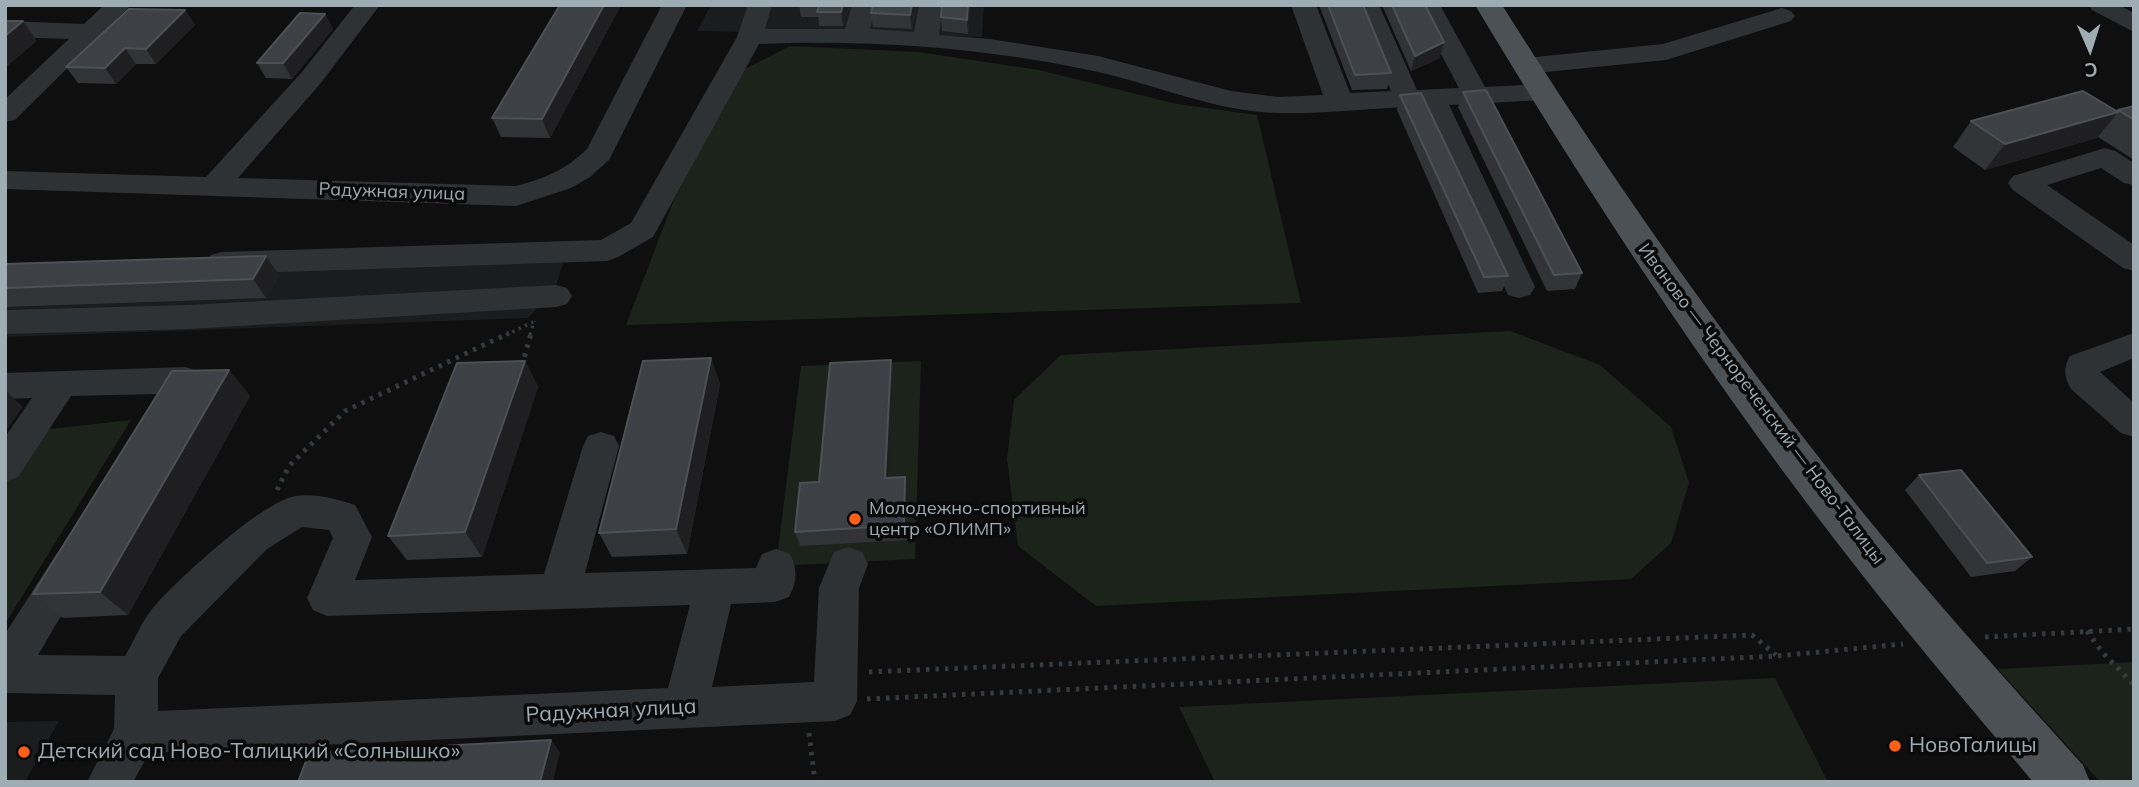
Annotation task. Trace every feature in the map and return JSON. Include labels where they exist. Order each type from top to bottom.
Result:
[{"type":"main road","name":"Иваново — Чернореченский — Ново-Талицы","points":[[1488,5],[1661,273],[1818,486],[1942,640],[2065,782]]},
{"type":"street","points":[[11,101],[120,5]]},
{"type":"street","points":[[214,186],[311,78],[368,5]]},
{"type":"street","name":"Радужная улица","points":[[5,180],[516,196],[564,182],[582,173],[599,154],[676,5]]},
{"type":"street","points":[[199,264],[607,250],[642,230],[750,37],[760,5]]},
{"type":"street","points":[[855,37],[864,5]]},
{"type":"street","points":[[925,41],[931,5]]},
{"type":"street","points":[[1303,5],[1336,86],[1338,102]]},
{"type":"street","points":[[1366,5],[1420,98],[1519,287]]},
{"type":"street","points":[[1427,5],[1476,95]]},
{"type":"street","points":[[2107,6],[2134,24]]},
{"type":"street","points":[[750,37],[791,35],[925,41],[1061,57],[1230,99],[1278,105],[1476,95],[1534,79],[1666,52],[1782,16]]},
{"type":"street","points":[[5,29],[91,32]]},
{"type":"street","points":[[2127,249],[2022,183],[2105,157],[2134,176]]},
{"type":"street","points":[[5,322],[188,317],[556,296]]},
{"type":"street","points":[[2134,345],[2082,365],[2083,380],[2134,423]]},
{"type":"street","points":[[5,386],[185,380],[149,438]]},
{"type":"street","points":[[5,467],[61,383]]},
{"type":"street","points":[[559,593],[601,446]]},
{"type":"street","points":[[109,782],[136,733],[137,676],[166,623],[253,538],[297,511],[341,516],[353,537],[327,598],[775,585],[776,566]]},
{"type":"street","points":[[5,673],[92,532]]},
{"type":"street","points":[[822,716],[839,589],[848,564]]},
{"type":"street","points":[[685,707],[715,588]]},
{"type":"street","points":[[5,673],[137,676]]},
{"type":"street","name":"Радужная улица","points":[[136,733],[685,707],[822,716]]},
{"type":"path","points":[[253,538],[289,466],[345,411],[534,321],[556,296]]},
{"type":"path","points":[[521,371],[534,321]]},
{"type":"path","points":[[822,716],[1777,656],[1942,640],[2134,629]]},
{"type":"path","points":[[2087,631],[2103,653],[2134,685]]},
{"type":"path","points":[[815,782],[822,716],[868,672],[1752,635],[1777,656]]},
{"type":"shaded area","points":[[711,5],[984,5],[982,37],[697,31]]},
{"type":"shaded area","points":[[790,46],[918,52],[1039,70],[1177,104],[1257,115],[1301,303],[626,325],[673,202],[741,71]]},
{"type":"shaded area","points":[[565,258],[554,291],[528,318],[5,337],[5,271]]},
{"type":"shaded area","points":[[1510,331],[1600,365],[1671,427],[1689,483],[1671,543],[1631,579],[1096,606],[1018,546],[1007,459],[1014,400],[1061,355]]},
{"type":"shaded area","points":[[921,361],[915,559],[776,566],[801,366]]},
{"type":"shaded area","points":[[131,420],[5,624],[5,484],[41,430]]},
{"type":"shaded area","points":[[2134,662],[2134,782],[2100,782],[1998,669]]},
{"type":"shaded area","points":[[1775,678],[1828,782],[1215,782],[1179,707]]},
{"type":"shaded area","name":"Детский сад Ново-Талицкий «Солнышко»","points":[[59,721],[25,782],[5,782],[5,722]]},
{"type":"building","points":[[560,5],[604,5],[542,119],[492,118]]},
{"type":"building","points":[[819,5],[843,5],[841,12],[817,12]]},
{"type":"building","points":[[873,5],[912,5],[910,15],[871,13]]},
{"type":"building","points":[[942,5],[968,5],[967,20],[941,17]]},
{"type":"building","points":[[1328,5],[1363,5],[1391,73],[1355,75]]},
{"type":"building","points":[[1392,5],[1425,5],[1444,42],[1415,56]]},
{"type":"building","points":[[129,9],[185,10],[146,49],[125,48],[105,68],[66,67]]},
{"type":"building","points":[[300,13],[325,14],[283,63],[257,63]]},
{"type":"building","points":[[5,21],[23,21],[5,36]]},
{"type":"building","points":[[1486,90],[1582,273],[1554,275],[1463,92]]},
{"type":"building","points":[[2083,91],[2118,112],[2005,144],[1971,121]]},
{"type":"building","points":[[1421,93],[1508,276],[1484,277],[1400,95]]},
{"type":"building","points":[[2134,106],[2134,120],[2118,110]]},
{"type":"building","points":[[266,256],[253,279],[5,288],[5,264]]},
{"type":"building","points":[[711,358],[676,529],[599,533],[643,361]]},
{"type":"building","points":[[891,360],[885,478],[905,477],[904,525],[795,532],[800,483],[819,482],[830,363]]},
{"type":"building","points":[[525,361],[465,532],[388,536],[457,363]]},
{"type":"building","points":[[229,370],[100,592],[33,594],[172,371]]},
{"type":"building","points":[[1961,470],[2032,557],[1987,563],[1919,475]]},
{"type":"building","points":[[551,740],[540,782],[298,782],[309,753]]},
{"type":"place","name":"Молодежно-спортивный центр «ОЛИМП»","points":[[855,519]]},
{"type":"place","name":"НовоТалицы","points":[[1895,746]]},
{"type":"place","name":"Детский сад Ново-Талицкий «Солнышко»","points":[[24,752]]}]
